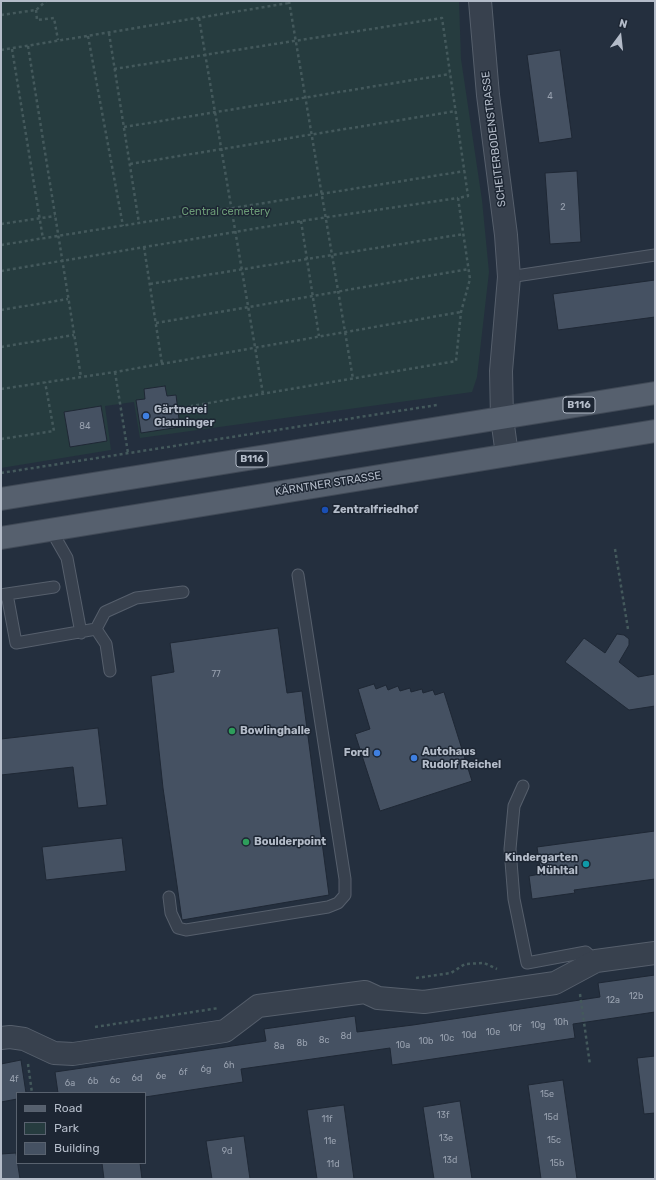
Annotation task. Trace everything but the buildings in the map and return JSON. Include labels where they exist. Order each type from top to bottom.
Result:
[{"type":"main road","name":"B116","points":[[1,499],[655,393]]},
{"type":"main road","name":"KÄRNTNER STRASSE","points":[[1,538],[655,431]]},
{"type":"street","name":"SCHEITERBODENSTRASSE","points":[[480,1],[488,95],[506,235],[509,277],[501,371],[502,418],[507,454]]},
{"type":"street","points":[[1,1038],[10,1037],[24,1039],[54,1053],[73,1054],[225,1031],[258,1006],[365,992],[378,998],[424,1002],[555,982],[587,966],[655,953]]},
{"type":"lane","points":[[509,277],[655,255]]},
{"type":"lane","points":[[51,530],[67,558],[81,633]]},
{"type":"lane","points":[[169,897],[171,913],[178,928],[186,930],[328,907],[338,903],[346,895],[345,879],[298,575]]},
{"type":"lane","points":[[54,587],[4,594],[16,643],[81,633],[96,629],[105,612],[136,598],[183,592]]},
{"type":"lane","points":[[96,629],[106,644],[110,671]]},
{"type":"lane","points":[[523,786],[514,806],[510,850],[514,899],[527,963],[586,952],[587,966]]},
{"type":"path","points":[[1,16],[36,10],[46,1]]},
{"type":"path","points":[[1,50],[289,2],[353,379]]},
{"type":"path","points":[[36,10],[37,20],[54,18],[58,40]]},
{"type":"path","points":[[199,18],[263,394]]},
{"type":"path","points":[[1,271],[301,221],[468,196],[442,18],[114,69]]},
{"type":"path","points":[[108,33],[139,223]]},
{"type":"path","points":[[88,36],[123,226]]},
{"type":"path","points":[[28,46],[81,377]]},
{"type":"path","points":[[12,48],[43,239]]},
{"type":"path","points":[[124,127],[450,74]]},
{"type":"path","points":[[130,164],[456,111]]},
{"type":"path","points":[[1,245],[465,171]]},
{"type":"path","points":[[191,406],[456,361],[461,312],[470,279],[458,198]]},
{"type":"path","points":[[1,224],[55,216]]},
{"type":"path","points":[[301,221],[319,336]]},
{"type":"path","points":[[150,284],[464,234]]},
{"type":"path","points":[[144,247],[162,364]]},
{"type":"path","points":[[156,323],[469,269]]},
{"type":"path","points":[[1,310],[68,299]]},
{"type":"path","points":[[1,389],[115,372],[461,312]]},
{"type":"path","points":[[1,347],[74,335]]},
{"type":"path","points":[[115,372],[128,453]]},
{"type":"path","points":[[1,439],[54,431],[45,382]]},
{"type":"path","points":[[1,473],[440,405]]},
{"type":"path","points":[[615,549],[628,629]]},
{"type":"path","points":[[411,979],[451,973],[465,964],[484,963],[497,969],[527,963]]},
{"type":"path","points":[[587,966],[590,1065]]},
{"type":"green space","name":"Central cemetery","points":[[1,1],[459,1],[461,59],[482,200],[489,272],[477,377],[472,392],[140,438],[134,402],[105,406],[111,450],[1,468]]},
{"type":"place","name":"Gärtnerei Glauninger","points":[[146,416]]},
{"type":"place","name":"Zentralfriedhof","points":[[325,510]]},
{"type":"place","name":"Bowlinghalle","points":[[232,731]]},
{"type":"place","name":"Ford","points":[[377,753]]},
{"type":"place","name":"Autohaus Rudolf Reichel","points":[[414,758]]},
{"type":"place","name":"Boulderpoint","points":[[246,842]]},
{"type":"place","name":"Kindergarten Mühltal","points":[[586,864]]}]
